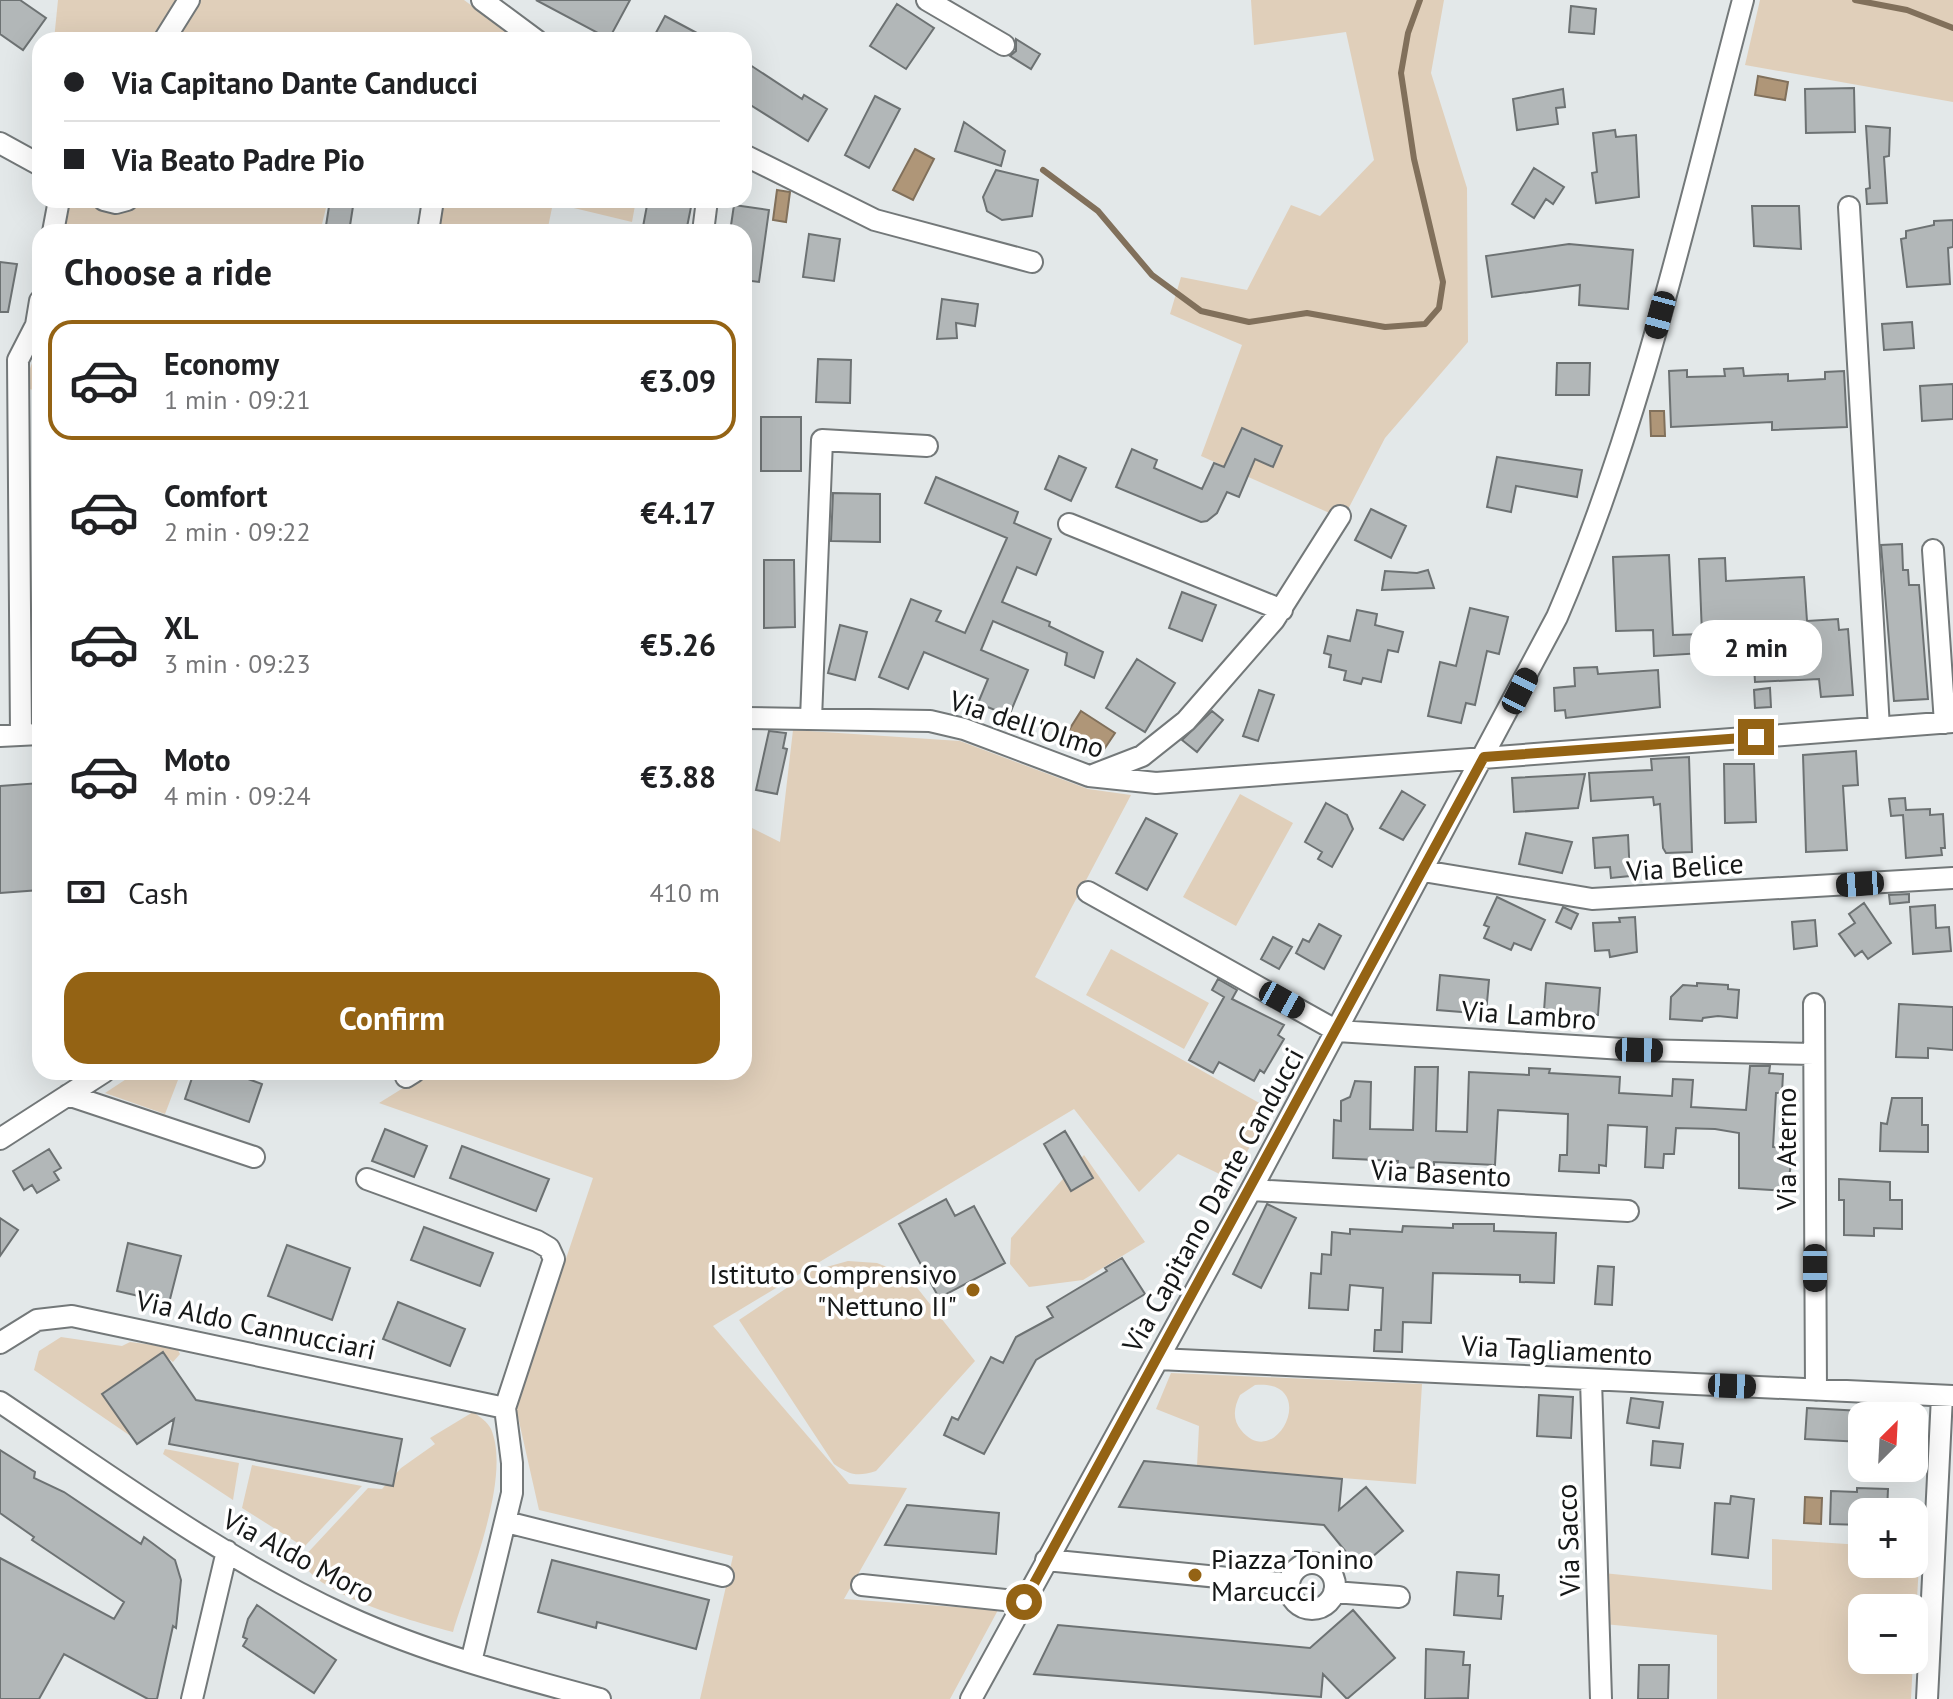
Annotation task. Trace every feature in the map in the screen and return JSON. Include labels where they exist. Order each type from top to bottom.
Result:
[{"type":"street","points":[[169,32],[189,0]]},
{"type":"street","points":[[482,0],[525,32]]},
{"type":"street","points":[[927,0],[1004,45]]},
{"type":"street","name":"Via Capitano Dante Canducci","points":[[971,1699],[1251,1190],[1557,617],[1599,508],[1653,338],[1743,0]]},
{"type":"street","points":[[0,143],[32,161]]},
{"type":"street","points":[[752,159],[875,220],[1032,262]]},
{"type":"street","points":[[1849,207],[1879,728]]},
{"type":"street","points":[[0,736],[31,734],[10,533],[8,430],[18,360],[32,333]]},
{"type":"street","points":[[811,719],[822,440],[927,446]]},
{"type":"street","points":[[1089,776],[1132,762],[1176,731],[1282,610],[1340,516]]},
{"type":"street","points":[[1069,524],[1282,610]]},
{"type":"street","points":[[1933,550],[1949,723]]},
{"type":"street","name":"Via dell'Olmo","points":[[752,718],[942,723],[1089,776],[1166,783],[1949,723]]},
{"type":"street","name":"Via Belice","points":[[1423,871],[1592,899],[1953,878]]},
{"type":"street","points":[[1088,892],[1337,1031]]},
{"type":"street","name":"Via Aterno","points":[[1814,1004],[1816,1390]]},
{"type":"street","name":"Via Lambro","points":[[1337,1031],[1639,1050],[1814,1054]]},
{"type":"street","points":[[0,1139],[91,1080]]},
{"type":"street","points":[[68,1095],[254,1157]]},
{"type":"street","points":[[367,1179],[537,1241],[552,1253],[554,1266],[505,1408],[513,1473],[506,1522],[471,1662]]},
{"type":"street","name":"Via Basento","points":[[1251,1190],[1628,1211]]},
{"type":"street","name":"Via Aldo Cannucciari","points":[[0,1343],[37,1320],[72,1316],[505,1408]]},
{"type":"street","name":"Via Tagliamento","points":[[1158,1359],[1948,1396]]},
{"type":"street","name":"Via Sacco","points":[[1591,1380],[1601,1699]]},
{"type":"street","points":[[1927,1699],[1948,1396]]},
{"type":"street","name":"Via Aldo Moro","points":[[0,1402],[227,1551],[344,1615],[545,1692],[600,1699]]},
{"type":"street","points":[[506,1522],[723,1576]]},
{"type":"street","points":[[192,1699],[227,1551]]},
{"type":"street","points":[[1046,1560],[1289,1584]]},
{"type":"street","points":[[1316,1563],[1333,1577],[1334,1592],[1326,1604],[1312,1609],[1293,1599],[1289,1584],[1295,1570],[1316,1563]]},
{"type":"street","points":[[862,1585],[1024,1602]]},
{"type":"street","points":[[1334,1592],[1399,1597]]},
{"type":"street","points":[[531,1699],[545,1692]]},
{"type":"shaded area","points":[[58,0],[464,0],[507,32],[55,32]]},
{"type":"shaded area","points":[[1251,0],[1444,0],[1431,73],[1467,188],[1468,342],[1385,438],[1343,519],[1201,456],[1242,345],[1170,314],[1181,277],[1247,290],[1291,205],[1320,216],[1374,160],[1346,32],[1254,45]]},
{"type":"shaded area","points":[[1760,0],[1953,0],[1953,102],[1745,65]]},
{"type":"shaded area","points":[[1758,76],[1788,82],[1785,100],[1755,95]]},
{"type":"shaded area","points":[[915,149],[934,159],[913,200],[893,190]]},
{"type":"shaded area","points":[[777,190],[790,192],[786,222],[773,220]]},
{"type":"shaded area","points":[[68,208],[326,208],[322,224],[64,224]]},
{"type":"shaded area","points":[[442,208],[552,208],[549,224],[439,224]]},
{"type":"shaded area","points":[[574,208],[635,208],[632,222]]},
{"type":"shaded area","points":[[32,363],[32,390],[23,388]]},
{"type":"shaded area","points":[[1650,411],[1664,411],[1665,436],[1651,436]]},
{"type":"shaded area","points":[[1081,711],[1115,733],[1103,751],[1069,730]]},
{"type":"shaded area","points":[[793,730],[960,741],[1088,789],[1131,795],[1035,977],[1270,1109],[1232,1180],[1178,1154],[1139,1192],[1074,1109],[713,1326],[849,1484],[907,1488],[844,1599],[998,1610],[950,1699],[700,1699],[733,1556],[539,1510],[516,1408],[593,1178],[379,1103],[416,1080],[752,1080],[752,828],[780,842]]},
{"type":"shaded area","points":[[1240,794],[1293,823],[1236,926],[1183,897]]},
{"type":"shaded area","points":[[1111,949],[1209,1003],[1184,1049],[1086,995]]},
{"type":"shaded area","points":[[125,1080],[178,1080],[165,1114],[105,1093]]},
{"type":"shaded area","points":[[1084,1155],[1145,1242],[1083,1280],[1029,1287],[1010,1264],[1011,1238]]},
{"type":"shaded area","points":[[848,1261],[877,1263],[907,1275],[975,1361],[876,1471],[864,1474],[849,1473],[834,1464],[739,1320],[812,1271]]},
{"type":"shaded area","points":[[61,1337],[122,1346],[130,1342],[177,1348],[180,1354],[173,1362],[162,1353],[102,1393],[132,1437],[34,1370],[39,1351]]},
{"type":"shaded area","points":[[1171,1373],[1422,1384],[1416,1484],[1197,1466],[1199,1426],[1156,1409]],"holes":[[[1255,1385],[1275,1387],[1286,1396],[1289,1408],[1286,1422],[1278,1434],[1267,1441],[1254,1440],[1236,1422],[1238,1399]]]},
{"type":"shaded area","points":[[473,1412],[491,1429],[496,1450],[496,1474],[486,1530],[453,1632],[369,1606],[326,1585],[311,1573],[301,1560],[368,1488],[382,1489],[401,1468],[435,1444],[430,1438]]},
{"type":"shaded area","points":[[165,1449],[239,1463],[233,1500],[163,1454]]},
{"type":"shaded area","points":[[252,1465],[362,1486],[304,1547],[242,1508]]},
{"type":"shaded area","points":[[1805,1497],[1822,1498],[1821,1524],[1804,1523]]},
{"type":"shaded area","points":[[1772,1539],[1848,1544],[1848,1578],[1918,1578],[1917,1594],[1848,1594],[1848,1674],[1912,1674],[1911,1699],[1717,1699],[1717,1635],[1604,1624],[1603,1573],[1772,1590]]},
{"type":"building","points":[[0,0],[20,0],[46,18],[36,32],[32,32],[32,37],[23,50],[0,34]]},
{"type":"building","points":[[536,0],[630,0],[613,32],[596,32]]},
{"type":"building","points":[[897,4],[934,28],[906,69],[870,46]]},
{"type":"building","points":[[1571,6],[1596,9],[1594,34],[1569,32]]},
{"type":"building","points":[[665,16],[695,32],[656,32]]},
{"type":"building","points":[[1016,39],[1040,54],[1031,69],[1010,56],[1016,51]]},
{"type":"building","points":[[752,66],[802,99],[804,95],[827,109],[808,141],[752,106]]},
{"type":"building","points":[[1854,88],[1855,132],[1806,133],[1805,89]]},
{"type":"building","points":[[1563,89],[1565,107],[1556,108],[1558,124],[1517,130],[1513,99]]},
{"type":"building","points":[[875,96],[900,109],[869,168],[845,155]]},
{"type":"building","points":[[964,122],[1005,151],[1001,166],[955,151]]},
{"type":"building","points":[[1866,126],[1890,128],[1889,156],[1884,157],[1887,203],[1867,204],[1866,189],[1870,188]]},
{"type":"building","points":[[1615,130],[1616,137],[1636,135],[1639,197],[1596,203],[1592,173],[1597,172],[1593,133]]},
{"type":"building","points":[[1534,168],[1564,187],[1553,204],[1546,199],[1534,218],[1512,204]]},
{"type":"building","points":[[996,170],[1038,180],[1032,216],[1002,220],[987,211],[983,197]]},
{"type":"building","points":[[1752,206],[1799,206],[1801,249],[1754,246]]},
{"type":"building","points":[[329,208],[353,208],[350,224],[326,224]]},
{"type":"building","points":[[646,208],[691,208],[688,224],[644,224]]},
{"type":"building","points":[[734,208],[769,210],[759,282],[752,281],[752,224],[731,224]]},
{"type":"building","points":[[1953,220],[1953,247],[1948,248],[1950,284],[1907,287],[1901,239],[1906,238],[1906,231],[1934,225],[1934,221]]},
{"type":"building","points":[[809,234],[840,239],[834,281],[803,277]]},
{"type":"building","points":[[1569,244],[1633,250],[1628,309],[1579,305],[1580,285],[1492,297],[1486,256]]},
{"type":"building","points":[[0,262],[17,264],[8,312],[0,312]]},
{"type":"building","points":[[942,299],[978,304],[975,326],[956,323],[957,338],[937,339]]},
{"type":"building","points":[[1912,322],[1914,348],[1884,350],[1882,324]]},
{"type":"building","points":[[818,359],[851,360],[850,403],[816,402]]},
{"type":"building","points":[[1557,363],[1590,363],[1589,395],[1556,395]]},
{"type":"building","points":[[1743,368],[1744,376],[1788,374],[1788,381],[1825,379],[1825,372],[1844,371],[1847,427],[1772,430],[1772,422],[1671,427],[1669,371],[1687,370],[1687,377],[1725,376],[1724,369]]},
{"type":"building","points":[[1953,384],[1953,419],[1922,421],[1920,386]]},
{"type":"building","points":[[761,417],[801,417],[801,471],[761,471]]},
{"type":"building","points":[[1242,428],[1282,446],[1273,467],[1255,459],[1239,497],[1227,492],[1217,513],[1207,521],[1201,522],[1116,487],[1132,449],[1157,460],[1154,468],[1202,489],[1214,463],[1224,467]]},
{"type":"building","points":[[1059,456],[1086,468],[1071,501],[1045,489]]},
{"type":"building","points":[[1497,457],[1582,470],[1577,497],[1516,486],[1511,512],[1487,507]]},
{"type":"building","points":[[936,477],[1018,512],[1014,523],[1051,539],[1036,575],[1017,567],[1002,602],[1050,622],[1049,626],[1103,652],[1094,678],[1065,665],[1067,653],[993,621],[981,650],[1028,670],[1009,716],[978,703],[988,679],[924,652],[908,689],[879,677],[911,599],[941,611],[936,621],[965,633],[1007,538],[925,503]]},
{"type":"building","points":[[833,493],[880,494],[880,542],[831,541]]},
{"type":"building","points":[[1371,509],[1406,526],[1391,558],[1355,540]]},
{"type":"building","points":[[1902,544],[1903,570],[1908,570],[1909,585],[1919,585],[1928,699],[1894,701],[1881,545]]},
{"type":"building","points":[[1669,555],[1673,635],[1702,634],[1699,559],[1725,558],[1726,581],[1804,577],[1807,621],[1838,619],[1839,630],[1848,629],[1853,695],[1821,697],[1819,679],[1755,682],[1753,650],[1654,656],[1653,630],[1616,631],[1613,557]]},
{"type":"building","points":[[764,560],[794,560],[795,627],[764,628]]},
{"type":"building","points":[[1428,570],[1434,588],[1382,590],[1385,571],[1417,573]]},
{"type":"building","points":[[1182,592],[1216,605],[1202,641],[1169,628]]},
{"type":"building","points":[[1470,608],[1508,617],[1499,654],[1487,651],[1475,705],[1466,703],[1461,723],[1428,716],[1440,662],[1456,666]]},
{"type":"building","points":[[1357,610],[1377,614],[1375,625],[1403,632],[1398,652],[1388,650],[1381,682],[1363,678],[1361,684],[1344,680],[1346,671],[1329,667],[1331,655],[1324,653],[1328,636],[1350,641]]},
{"type":"building","points":[[840,625],[867,632],[855,680],[828,673]]},
{"type":"building","points":[[1137,659],[1175,683],[1145,732],[1106,708]]},
{"type":"building","points":[[1597,667],[1598,674],[1658,670],[1660,707],[1566,718],[1565,710],[1555,711],[1554,688],[1575,686],[1574,668]]},
{"type":"building","points":[[1770,688],[1771,707],[1755,708],[1754,690]]},
{"type":"building","points":[[1259,690],[1274,695],[1258,741],[1243,736]]},
{"type":"building","points":[[1212,711],[1223,720],[1197,752],[1182,740]]},
{"type":"building","points":[[769,731],[786,733],[783,748],[787,749],[777,794],[756,790]]},
{"type":"building","points":[[1856,751],[1858,785],[1843,786],[1847,850],[1806,852],[1803,755]]},
{"type":"building","points":[[1689,757],[1692,852],[1666,853],[1660,804],[1654,805],[1653,797],[1591,801],[1589,773],[1652,770],[1651,759]]},
{"type":"building","points":[[1724,764],[1754,764],[1756,822],[1725,823]]},
{"type":"building","points":[[1585,774],[1578,808],[1514,812],[1512,778]]},
{"type":"building","points":[[32,784],[32,891],[0,893],[0,786]]},
{"type":"building","points":[[1402,791],[1425,805],[1403,840],[1380,828]]},
{"type":"building","points":[[1905,798],[1906,810],[1930,809],[1930,815],[1943,814],[1945,848],[1941,848],[1942,855],[1906,858],[1903,815],[1891,816],[1889,799]]},
{"type":"building","points":[[1326,803],[1347,815],[1353,829],[1332,867],[1318,859],[1322,852],[1305,842]]},
{"type":"building","points":[[1146,818],[1177,834],[1147,890],[1116,873]]},
{"type":"building","points":[[1526,833],[1572,842],[1562,873],[1519,864]]},
{"type":"building","points":[[1628,835],[1630,876],[1611,878],[1610,867],[1595,868],[1593,838]]},
{"type":"building","points":[[1909,894],[1909,902],[1890,904],[1889,895]]},
{"type":"building","points":[[1497,897],[1545,920],[1531,950],[1514,943],[1511,950],[1484,938],[1489,927],[1484,925]]},
{"type":"building","points":[[1864,903],[1891,943],[1868,959],[1862,951],[1855,956],[1839,934],[1855,923],[1849,914]]},
{"type":"building","points":[[1935,905],[1936,928],[1949,927],[1951,951],[1913,954],[1910,907]]},
{"type":"building","points":[[1563,907],[1578,914],[1571,929],[1556,922]]},
{"type":"building","points":[[1635,917],[1637,952],[1610,957],[1609,950],[1595,951],[1593,923],[1620,922],[1619,918]]},
{"type":"building","points":[[1815,920],[1817,946],[1794,949],[1792,922]]},
{"type":"building","points":[[1319,924],[1341,936],[1324,969],[1296,953],[1303,939],[1309,942]]},
{"type":"building","points":[[1273,937],[1292,947],[1279,969],[1261,959]]},
{"type":"building","points":[[1440,975],[1489,980],[1486,1014],[1437,1010]]},
{"type":"building","points":[[1218,979],[1237,990],[1232,999],[1284,1025],[1278,1035],[1284,1039],[1264,1073],[1260,1070],[1254,1081],[1219,1062],[1213,1073],[1189,1060],[1224,997],[1212,990]]},
{"type":"building","points":[[1546,983],[1600,988],[1598,1015],[1544,1011]]},
{"type":"building","points":[[1697,983],[1728,985],[1728,989],[1739,990],[1737,1018],[1718,1016],[1703,1018],[1702,1021],[1670,1019],[1671,997],[1683,985],[1697,986]]},
{"type":"building","points":[[1899,1004],[1953,1007],[1953,1050],[1928,1048],[1928,1058],[1896,1057]]},
{"type":"building","points":[[1750,1066],[1770,1066],[1769,1073],[1783,1074],[1782,1093],[1776,1093],[1773,1147],[1793,1150],[1787,1191],[1739,1188],[1739,1133],[1715,1129],[1676,1128],[1674,1154],[1664,1154],[1663,1168],[1645,1167],[1647,1127],[1608,1125],[1606,1166],[1599,1165],[1599,1173],[1559,1171],[1560,1155],[1567,1155],[1568,1114],[1498,1110],[1495,1165],[1434,1162],[1434,1167],[1397,1168],[1398,1161],[1333,1158],[1334,1120],[1341,1121],[1341,1101],[1350,1097],[1355,1081],[1371,1082],[1370,1129],[1413,1130],[1415,1067],[1438,1067],[1436,1131],[1467,1132],[1469,1072],[1529,1075],[1529,1068],[1550,1069],[1549,1073],[1620,1077],[1619,1093],[1672,1096],[1673,1079],[1693,1080],[1691,1107],[1746,1110]]},
{"type":"building","points":[[191,1080],[251,1080],[262,1084],[249,1122],[185,1099]]},
{"type":"building","points":[[1892,1098],[1922,1098],[1922,1125],[1928,1125],[1928,1152],[1880,1151],[1881,1123],[1887,1124]]},
{"type":"building","points":[[385,1129],[427,1146],[414,1177],[372,1161]]},
{"type":"building","points":[[1065,1131],[1093,1178],[1071,1191],[1044,1144]]},
{"type":"building","points":[[462,1146],[549,1179],[536,1211],[450,1178]]},
{"type":"building","points":[[49,1149],[61,1168],[54,1172],[59,1180],[37,1193],[32,1185],[24,1190],[13,1171]]},
{"type":"building","points":[[1839,1179],[1890,1182],[1890,1200],[1902,1200],[1902,1229],[1874,1228],[1874,1236],[1844,1235],[1844,1200],[1839,1200]]},
{"type":"building","points":[[946,1199],[955,1216],[974,1206],[1005,1263],[939,1298],[899,1224]]},
{"type":"building","points":[[1267,1204],[1296,1218],[1261,1288],[1233,1274]]},
{"type":"building","points":[[0,1218],[18,1230],[0,1256]]},
{"type":"building","points":[[1453,1224],[1494,1224],[1494,1231],[1556,1233],[1554,1283],[1520,1282],[1520,1275],[1433,1273],[1431,1323],[1403,1322],[1402,1352],[1374,1351],[1375,1330],[1381,1330],[1383,1288],[1350,1285],[1348,1310],[1309,1308],[1311,1273],[1321,1274],[1322,1254],[1331,1255],[1332,1232],[1350,1234],[1350,1229],[1402,1232],[1403,1226],[1453,1228]]},
{"type":"building","points":[[424,1227],[493,1253],[480,1286],[411,1260]]},
{"type":"building","points":[[128,1243],[181,1256],[169,1303],[117,1291]]},
{"type":"building","points":[[287,1245],[350,1268],[332,1320],[268,1296]]},
{"type":"building","points":[[1122,1258],[1145,1294],[1036,1360],[984,1454],[944,1435],[952,1417],[958,1420],[991,1357],[1003,1363],[1016,1337],[1053,1317],[1047,1307],[1107,1271],[1105,1268]]},
{"type":"building","points":[[1598,1266],[1614,1267],[1612,1305],[1595,1304]]},
{"type":"building","points":[[398,1302],[465,1329],[450,1366],[383,1339]]},
{"type":"building","points":[[163,1352],[196,1400],[402,1439],[393,1486],[169,1444],[174,1419],[137,1444],[102,1394]]},
{"type":"building","points":[[1539,1395],[1573,1397],[1571,1438],[1537,1436]]},
{"type":"building","points":[[1631,1398],[1663,1402],[1659,1428],[1627,1423]]},
{"type":"building","points":[[1807,1408],[1848,1410],[1848,1441],[1805,1439]]},
{"type":"building","points":[[1653,1441],[1683,1444],[1680,1468],[1651,1465]]},
{"type":"building","points":[[0,1450],[35,1472],[34,1478],[64,1492],[141,1544],[144,1537],[175,1560],[181,1580],[176,1628],[173,1626],[157,1699],[148,1699],[64,1654],[39,1699],[0,1699],[0,1558],[114,1619],[124,1602],[32,1540],[34,1537],[0,1513]]},
{"type":"building","points":[[1144,1461],[1342,1479],[1339,1510],[1366,1487],[1403,1531],[1359,1568],[1324,1525],[1119,1507]]},
{"type":"building","points":[[1857,1488],[1888,1489],[1888,1498],[1848,1498],[1848,1525],[1830,1524],[1831,1491],[1857,1492]]},
{"type":"building","points":[[1731,1496],[1754,1499],[1748,1558],[1712,1554],[1715,1503],[1730,1504]]},
{"type":"building","points":[[907,1505],[999,1513],[996,1554],[885,1545]]},
{"type":"building","points":[[552,1560],[709,1600],[696,1649],[597,1622],[596,1628],[538,1612]]},
{"type":"building","points":[[1457,1572],[1499,1575],[1498,1596],[1503,1596],[1501,1619],[1454,1615]]},
{"type":"building","points":[[257,1605],[336,1660],[314,1693],[243,1646],[247,1639],[243,1637],[248,1619]]},
{"type":"building","points":[[1353,1610],[1395,1658],[1347,1699],[1323,1674],[1321,1697],[1034,1674],[1058,1625],[1310,1648]]},
{"type":"building","points":[[1426,1649],[1464,1652],[1463,1665],[1470,1665],[1468,1698],[1425,1699]]},
{"type":"building","points":[[1639,1665],[1669,1665],[1668,1699],[1638,1699]]},
{"type":"waterway","points":[[1043,170],[1098,211],[1152,275],[1201,311],[1249,322],[1307,313],[1385,327],[1425,324],[1439,308],[1443,282],[1414,159],[1401,73],[1408,33],[1420,0]]},
{"type":"waterway","points":[[1855,0],[1907,10],[1953,28]]},
{"type":"place","name":"Istituto Comprensivo \"Nettuno II\"","points":[[973,1290]]},
{"type":"place","name":"Piazza Tonino Marcucci","points":[[1195,1575]]},
{"type":"route","points":[[1024,1602],[1484,757],[1756,737]]}]
